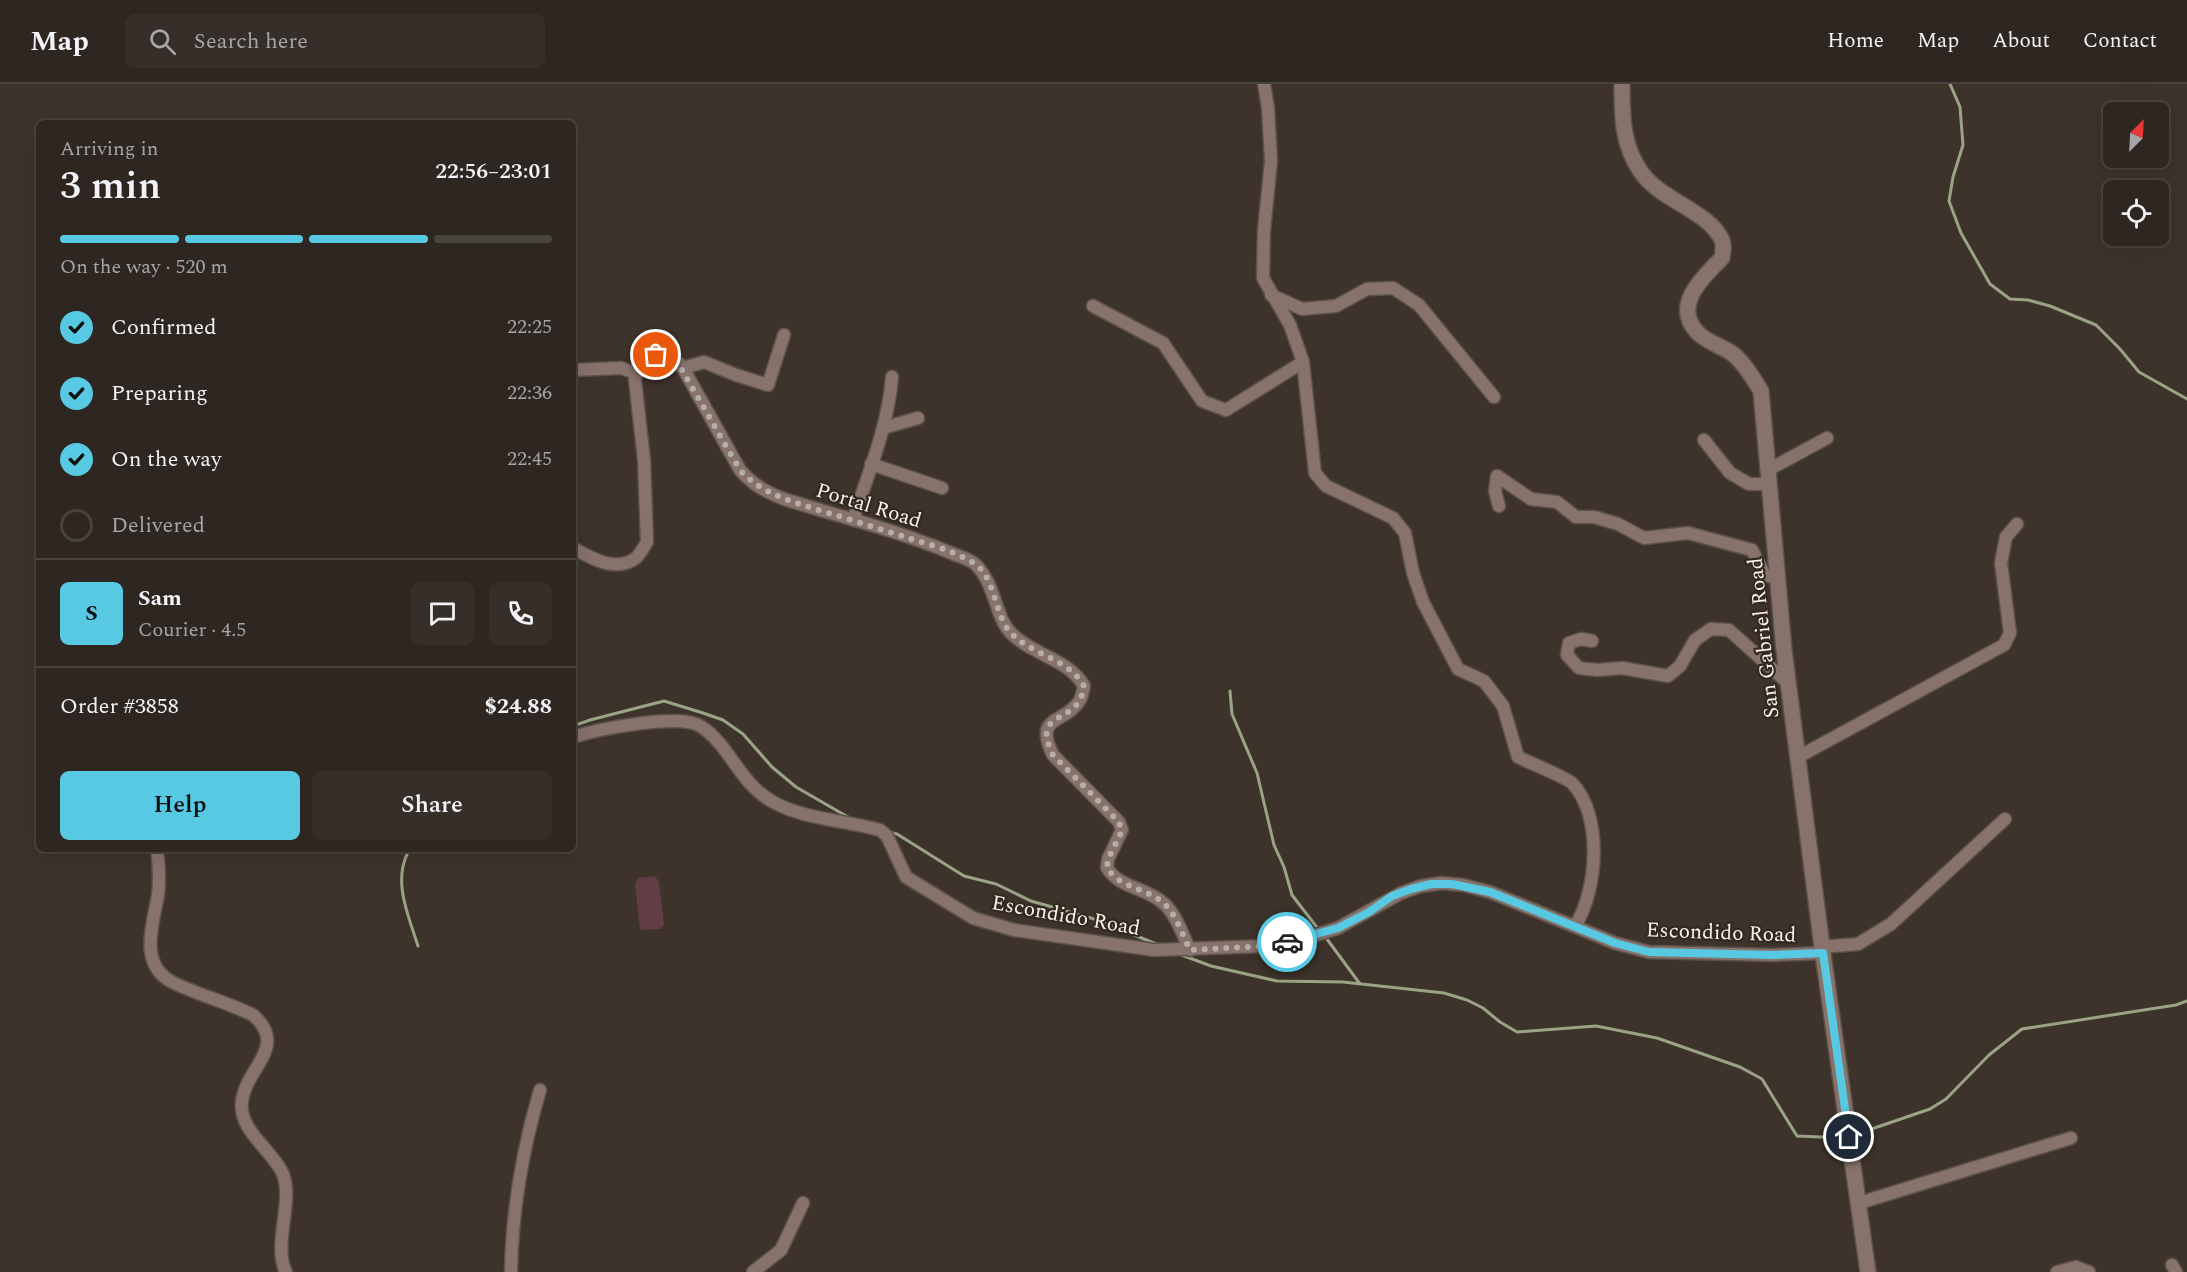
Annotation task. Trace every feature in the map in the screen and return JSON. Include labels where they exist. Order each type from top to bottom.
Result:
[{"type":"street","points":[[1264,84],[1268,108],[1271,161],[1264,230],[1263,278],[1290,325],[1303,362],[1316,473],[1326,486],[1393,518],[1405,533],[1413,573],[1424,602],[1458,669],[1484,681],[1503,706],[1518,757],[1571,781],[1588,808],[1593,830],[1593,866],[1580,919],[1575,926]]},
{"type":"street","name":"San Gabriel Road","points":[[1622,84],[1622,122],[1627,146],[1641,173],[1657,190],[1713,226],[1723,242],[1722,258],[1703,278],[1689,300],[1687,318],[1698,333],[1733,354],[1749,371],[1761,391],[1788,682],[1868,1272]]},
{"type":"street","points":[[1271,295],[1302,309],[1336,306],[1367,289],[1393,288],[1419,305],[1494,397]]},
{"type":"street","points":[[1093,306],[1163,343],[1202,401],[1226,410],[1303,362]]},
{"type":"street","points":[[576,550],[596,561],[615,565],[635,558],[647,542],[644,460],[635,380],[636,373],[643,362],[656,355],[671,357],[683,368],[704,362],[768,385],[784,335]]},
{"type":"street","points":[[576,370],[621,368],[636,373]]},
{"type":"street","name":"Portal Road","points":[[683,368],[740,470],[753,484],[784,499],[931,545],[974,563],[990,583],[1009,632],[1026,646],[1068,668],[1079,677],[1084,686],[1081,699],[1046,730],[1046,741],[1053,755],[1119,822],[1122,831],[1108,859],[1107,868],[1120,882],[1163,902],[1174,915],[1190,950]]},
{"type":"street","points":[[853,520],[883,428],[892,377]]},
{"type":"street","points":[[883,428],[918,418]]},
{"type":"street","points":[[1704,440],[1730,472],[1749,484],[1769,477],[1827,438]]},
{"type":"street","points":[[871,464],[942,488]]},
{"type":"street","points":[[1499,506],[1495,491],[1497,476],[1531,499],[1557,502],[1576,517],[1594,518],[1618,524],[1644,538],[1688,533],[1752,550],[1765,575],[1777,578]]},
{"type":"street","points":[[1798,757],[2004,645],[2010,633],[2001,563],[2006,537],[2017,524]]},
{"type":"street","points":[[1592,641],[1581,639],[1569,643],[1567,655],[1579,668],[1597,670],[1622,668],[1668,676],[1680,666],[1695,640],[1711,629],[1729,630],[1788,682]]},
{"type":"street","name":"Escondido Road","points":[[576,736],[638,724],[674,722],[696,724],[709,733],[752,786],[771,801],[817,818],[880,830],[886,836],[906,878],[973,918],[1014,930],[1154,950],[1265,946],[1297,940],[1338,928],[1401,893],[1421,886],[1442,883],[1463,885],[1490,892],[1615,943],[1664,954],[1773,955],[1823,950],[1858,944],[1891,924],[2005,819]]},
{"type":"street","points":[[157,852],[160,872],[150,942],[157,969],[173,982],[253,1016],[262,1024],[267,1034],[267,1045],[245,1090],[242,1107],[250,1129],[279,1167],[285,1181],[282,1257],[286,1272]]},
{"type":"street","points":[[512,1272],[516,1212],[528,1129],[540,1090]]},
{"type":"street","points":[[1859,1203],[2071,1138]]},
{"type":"street","points":[[753,1272],[781,1250],[803,1203]]},
{"type":"street","points":[[2057,1272],[2076,1267],[2089,1272]]},
{"type":"shaded area","points":[[655,876],[659,882],[664,925],[661,929],[640,930],[635,884],[638,878]]},
{"type":"waterway","points":[[1950,84],[1960,107],[1963,145],[1953,177],[1949,201],[1961,233],[1990,284],[2010,299],[2028,300],[2050,306],[2096,325],[2139,372],[2187,399]]},
{"type":"waterway","points":[[1230,691],[1232,714],[1257,773],[1274,845],[1284,867],[1292,895],[1319,930]]},
{"type":"waterway","points":[[576,725],[664,701],[703,713],[723,720],[743,734],[772,767],[796,787],[848,817]]},
{"type":"waterway","points":[[888,832],[897,834],[964,876],[996,884],[1031,901],[1094,919],[1159,945]]},
{"type":"waterway","points":[[409,852],[402,873],[402,885],[418,946]]},
{"type":"waterway","points":[[1324,935],[1360,984]]},
{"type":"waterway","points":[[1179,954],[1211,966],[1277,981],[1343,982],[1444,993],[1483,1008],[1517,1032],[1596,1026],[1657,1038],[1740,1067],[1762,1079],[1797,1136],[1845,1138]]},
{"type":"waterway","points":[[1854,1135],[1930,1109],[1946,1099],[1989,1055],[2022,1029],[2176,1005],[2187,1001]]},
{"type":"way so far","points":[[656,355],[671,357],[683,368],[740,470],[753,484],[784,499],[931,545],[974,563],[990,583],[1009,632],[1026,646],[1068,668],[1079,677],[1084,686],[1081,699],[1046,730],[1046,741],[1053,755],[1119,822],[1122,831],[1108,859],[1107,868],[1112,876],[1163,902],[1174,915],[1190,950],[1265,946],[1287,942]]},
{"type":"route","points":[[1287,942],[1338,928],[1369,912],[1392,896],[1421,886],[1442,883],[1463,885],[1490,892],[1615,943],[1649,952],[1773,955],[1823,953],[1849,1137]]}]
